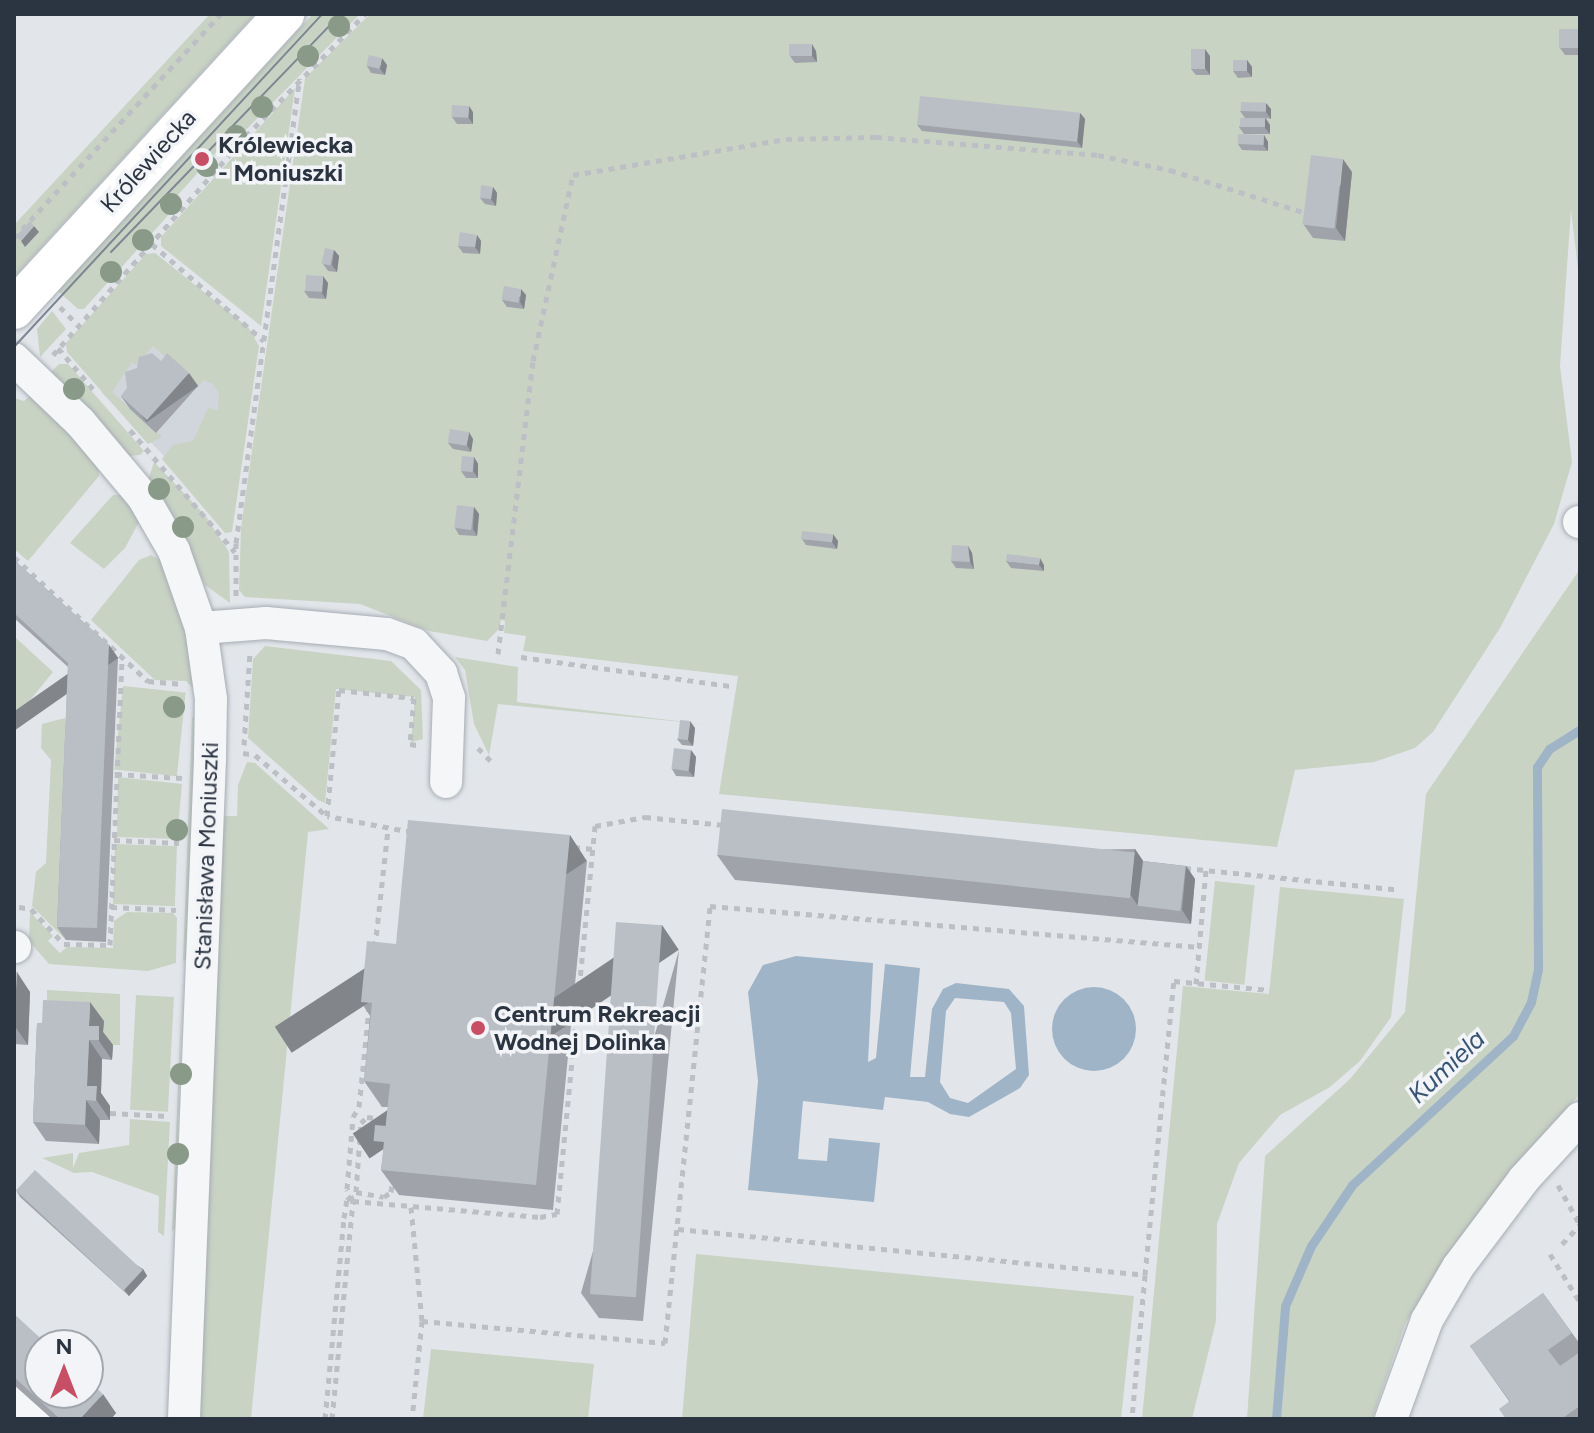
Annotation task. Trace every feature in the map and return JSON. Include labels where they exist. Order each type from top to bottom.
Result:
[{"type":"main road","name":"Królewiecka","points":[[14,309],[284,14]]},
{"type":"street","name":"Stanisława Moniuszki","points":[[24,368],[95,438],[143,497],[174,551],[201,628],[211,699],[210,759],[184,1419]]},
{"type":"street","points":[[201,628],[266,623],[387,634],[414,644],[441,673],[449,698],[446,782]]},
{"type":"street","points":[[1391,1419],[1427,1320],[1458,1267],[1524,1179],[1580,1118]]},
{"type":"street","points":[[14,1401],[35,1419]]},
{"type":"path","points":[[14,238],[221,14]]},
{"type":"path","points":[[24,368],[58,348],[300,78],[365,14]]},
{"type":"path","points":[[236,597],[235,552],[300,78]]},
{"type":"path","points":[[498,654],[533,361],[573,175],[786,139],[876,137],[1098,155],[1170,170],[1303,212]]},
{"type":"path","points":[[152,244],[264,341]]},
{"type":"path","points":[[58,348],[104,400]]},
{"type":"path","points":[[123,422],[235,552]]},
{"type":"path","points":[[14,557],[148,681],[189,688]]},
{"type":"path","points":[[251,649],[243,753],[255,755],[327,816],[416,832],[415,847]]},
{"type":"path","points":[[19,907],[31,909],[64,944],[110,945],[122,656]]},
{"type":"path","points":[[521,657],[731,686]]},
{"type":"path","points":[[327,816],[339,690],[414,698],[410,744],[427,739]]},
{"type":"path","points":[[186,791],[187,763]]},
{"type":"path","points":[[116,774],[187,778]]},
{"type":"path","points":[[353,1196],[411,1207],[540,1217],[557,1214],[595,826],[645,817],[733,825]]},
{"type":"path","points":[[374,958],[388,829]]},
{"type":"path","points":[[183,857],[184,830]]},
{"type":"path","points":[[114,840],[184,843]]},
{"type":"path","points":[[563,846],[593,849]]},
{"type":"path","points":[[1175,868],[1400,890]]},
{"type":"path","points":[[1196,984],[1206,870]]},
{"type":"path","points":[[181,924],[182,897]]},
{"type":"path","points":[[422,1321],[665,1343],[710,906],[1199,947]]},
{"type":"path","points":[[111,907],[181,910]]},
{"type":"path","points":[[1132,1419],[1174,981],[1270,990]]},
{"type":"path","points":[[325,1419],[344,1218],[353,1196],[353,1117],[359,1107],[370,1003]]},
{"type":"path","points":[[173,1130],[174,1100]]},
{"type":"path","points":[[110,1113],[173,1115]]},
{"type":"path","points":[[332,1419],[361,1123],[367,1117],[391,1120],[397,1129]]},
{"type":"path","points":[[353,1196],[384,1197],[391,1192],[394,1167]]},
{"type":"path","points":[[1555,1181],[1580,1225],[1562,1244]]},
{"type":"path","points":[[411,1207],[422,1321],[412,1419]]},
{"type":"path","points":[[678,1229],[1145,1275]]},
{"type":"path","points":[[1550,1254],[1580,1302]]},
{"type":"shaded area","points":[[158,320],[230,392],[180,472],[101,392]]},
{"type":"green space","points":[[210,14],[255,14],[14,277],[14,225]]},
{"type":"green space","points":[[313,14],[360,14],[235,141],[230,137],[176,197],[181,201],[84,309],[78,309],[58,291]]},
{"type":"green space","points":[[370,14],[1580,14],[1580,285],[1571,210],[1560,366],[1572,462],[1554,524],[1500,628],[1433,732],[1415,748],[1374,762],[1295,770],[1277,847],[719,794],[738,676],[523,651],[526,636],[504,633],[505,621],[501,620],[499,629],[487,641],[429,631],[360,604],[245,597],[239,590],[241,528],[305,78]]},
{"type":"green space","points":[[295,88],[261,326],[161,246],[161,237]]},
{"type":"green space","points":[[155,253],[249,328],[259,346],[232,532],[225,533],[162,459],[173,445],[193,441],[208,408],[218,410],[219,393],[213,384],[204,380],[198,386],[153,346],[136,365],[132,362],[112,392],[162,437],[148,444],[67,352],[66,343],[146,254]]},
{"type":"green space","points":[[52,311],[66,329],[40,357],[37,329]]},
{"type":"green space","points":[[59,364],[68,364],[144,451],[140,455],[128,456],[51,372]]},
{"type":"green space","points":[[31,395],[58,418],[99,469],[99,476],[28,561],[14,549],[14,398],[24,401]]},
{"type":"green space","points":[[154,462],[205,515],[229,552],[230,603],[205,585],[148,481]]},
{"type":"green space","points":[[113,495],[126,495],[140,520],[125,548],[104,569],[70,543]]},
{"type":"green space","points":[[151,555],[165,563],[185,620],[197,692],[186,681],[155,680],[91,620],[139,560]]},
{"type":"green space","points":[[1580,569],[1580,1094],[1516,1164],[1445,1258],[1405,1324],[1372,1419],[1247,1419],[1265,1156],[1350,1079],[1405,1012],[1426,794]]},
{"type":"green space","points":[[16,638],[53,672],[14,720],[14,641]]},
{"type":"green space","points":[[265,646],[391,661],[421,690],[423,739],[411,742],[415,697],[336,689],[325,803],[318,800],[248,738],[253,659]]},
{"type":"green space","points":[[455,657],[518,667],[517,702],[703,724],[498,704],[489,755],[474,724],[465,670]]},
{"type":"green space","points":[[123,686],[186,693],[177,776],[114,770]]},
{"type":"green space","points":[[198,713],[186,959],[183,961],[192,718]]},
{"type":"green space","points":[[65,718],[65,723],[75,723],[66,940],[32,906],[36,872],[46,863],[51,760],[41,748],[42,724]]},
{"type":"green space","points":[[247,762],[255,763],[329,829],[308,832],[251,1419],[196,1419],[220,816],[237,816],[238,785]]},
{"type":"green space","points":[[118,777],[182,784],[177,839],[117,837]]},
{"type":"green space","points":[[115,844],[177,846],[175,906],[113,904]]},
{"type":"green space","points":[[1215,881],[1255,885],[1244,985],[1205,980]]},
{"type":"green space","points":[[1280,887],[1404,899],[1391,1017],[1360,1061],[1330,1087],[1280,1115],[1239,1163],[1217,1224],[1216,1321],[1192,1419],[1142,1419],[1183,986],[1269,994]]},
{"type":"green space","points":[[30,912],[53,936],[48,941],[60,953],[67,947],[113,948],[114,921],[127,912],[173,913],[177,918],[176,963],[148,971],[49,964],[29,941]]},
{"type":"green space","points":[[47,990],[120,994],[120,1045],[103,1045],[47,1018]]},
{"type":"green space","points":[[182,992],[175,1228],[172,1232]]},
{"type":"green space","points":[[136,995],[174,997],[168,1112],[130,1110]]},
{"type":"green space","points":[[130,1119],[170,1122],[164,1236],[158,1232],[159,1196],[92,1172],[74,1173],[42,1158],[73,1153],[73,1168],[79,1153],[129,1145]]},
{"type":"green space","points":[[696,1254],[1134,1296],[1121,1419],[682,1419]]},
{"type":"green space","points":[[431,1349],[594,1364],[588,1419],[423,1419]]},
{"type":"water","points":[[796,956],[873,963],[868,1062],[876,1058],[885,964],[920,968],[910,1077],[925,1077],[932,1009],[943,989],[956,983],[1009,989],[1024,1006],[1029,1075],[1020,1088],[969,1117],[950,1114],[928,1102],[885,1097],[883,1110],[803,1101],[798,1159],[827,1161],[829,1138],[880,1143],[874,1202],[748,1190],[758,1081],[748,992],[763,965]],"holes":[[[955,998],[1004,1002],[1011,1013],[1016,1069],[968,1103],[950,1098],[940,1082],[946,1011]]]},
{"type":"water","points":[[1094,987],[1110,990],[1124,999],[1133,1013],[1136,1029],[1133,1045],[1124,1059],[1110,1068],[1094,1071],[1078,1068],[1064,1059],[1055,1045],[1052,1029],[1055,1013],[1064,999],[1078,990]]},
{"type":"building","points":[[1559,29],[1580,29],[1580,48],[1559,48]]},
{"type":"building","points":[[789,44],[812,44],[812,56],[789,56]]},
{"type":"building","points":[[1191,49],[1205,49],[1205,69],[1191,69]]},
{"type":"building","points":[[369,55],[382,58],[379,69],[367,66]]},
{"type":"building","points":[[1233,60],[1247,60],[1247,71],[1233,71]]},
{"type":"building","points":[[920,96],[1080,113],[1077,142],[917,125]]},
{"type":"building","points":[[1241,102],[1266,103],[1266,112],[1241,111]]},
{"type":"building","points":[[452,105],[469,106],[468,118],[451,117]]},
{"type":"building","points":[[1240,118],[1265,118],[1265,127],[1240,127]]},
{"type":"building","points":[[1238,134],[1264,135],[1264,145],[1238,144]]},
{"type":"building","points":[[1311,155],[1343,159],[1334,228],[1302,224]]},
{"type":"building","points":[[481,185],[493,187],[491,199],[480,198]]},
{"type":"building","points":[[30,221],[34,226],[21,241],[16,236]]},
{"type":"building","points":[[460,232],[477,235],[475,247],[458,246]]},
{"type":"building","points":[[325,248],[334,250],[330,266],[321,264]]},
{"type":"building","points":[[306,275],[323,276],[322,292],[305,291]]},
{"type":"building","points":[[504,286],[521,289],[518,303],[502,300]]},
{"type":"building","points":[[152,353],[161,361],[167,353],[189,373],[147,420],[121,396],[127,388],[125,372],[137,368],[139,357]]},
{"type":"building","points":[[450,429],[469,432],[467,446],[448,443]]},
{"type":"building","points":[[462,456],[474,457],[473,472],[461,471]]},
{"type":"building","points":[[457,505],[474,507],[471,530],[454,528]]},
{"type":"building","points":[[802,531],[833,534],[832,542],[801,539]]},
{"type":"building","points":[[952,545],[968,546],[970,562],[951,561]]},
{"type":"building","points":[[1007,554],[1040,558],[1039,565],[1006,561]]},
{"type":"building","points":[[14,560],[109,645],[97,928],[57,927],[68,663],[14,613]]},
{"type":"building","points":[[680,720],[690,721],[688,740],[678,739]]},
{"type":"building","points":[[674,748],[691,750],[688,771],[671,769]]},
{"type":"building","points":[[722,809],[1135,852],[1130,898],[717,855]]},
{"type":"building","name":"Centrum Rekreacji Wodnej Dolinka","points":[[408,820],[570,835],[536,1185],[381,1170],[390,1084],[364,1081],[372,1003],[361,1002],[367,941],[396,944]]},
{"type":"building","points":[[1143,861],[1186,866],[1180,911],[1138,906]]},
{"type":"building","points":[[616,922],[662,925],[636,1297],[590,1294]]},
{"type":"building","points":[[14,972],[17,972],[14,1025]]},
{"type":"building","points":[[43,1000],[90,1002],[89,1026],[99,1026],[99,1040],[89,1040],[87,1086],[97,1086],[96,1101],[86,1100],[85,1125],[33,1122],[37,1023],[42,1023]]},
{"type":"building","points":[[375,1125],[386,1126],[385,1142],[374,1141]]},
{"type":"building","points":[[35,1170],[143,1270],[123,1291],[16,1190]]},
{"type":"building","points":[[1543,1293],[1572,1333],[1548,1350],[1560,1366],[1580,1352],[1580,1406],[1561,1419],[1506,1419],[1499,1409],[1510,1401],[1470,1346]]},
{"type":"building","points":[[14,1314],[30,1329],[24,1329],[24,1386],[14,1377]]},
{"type":"building","points":[[49,1409],[89,1409],[80,1419],[60,1419]]},
{"type":"waterway","name":"Kumiela","points":[[1276,1419],[1285,1306],[1311,1246],[1352,1185],[1513,1036],[1531,1002],[1538,969],[1537,767],[1549,749],[1580,730]]},
{"type":"tram line","points":[[14,347],[322,14]]},
{"type":"tram line","points":[[111,252],[341,14]]},
{"type":"place","name":"Królewiecka - Moniuszki","points":[[202,159]]},
{"type":"place","name":"Centrum Rekreacji Wodnej Dolinka","points":[[478,1028]]}]
